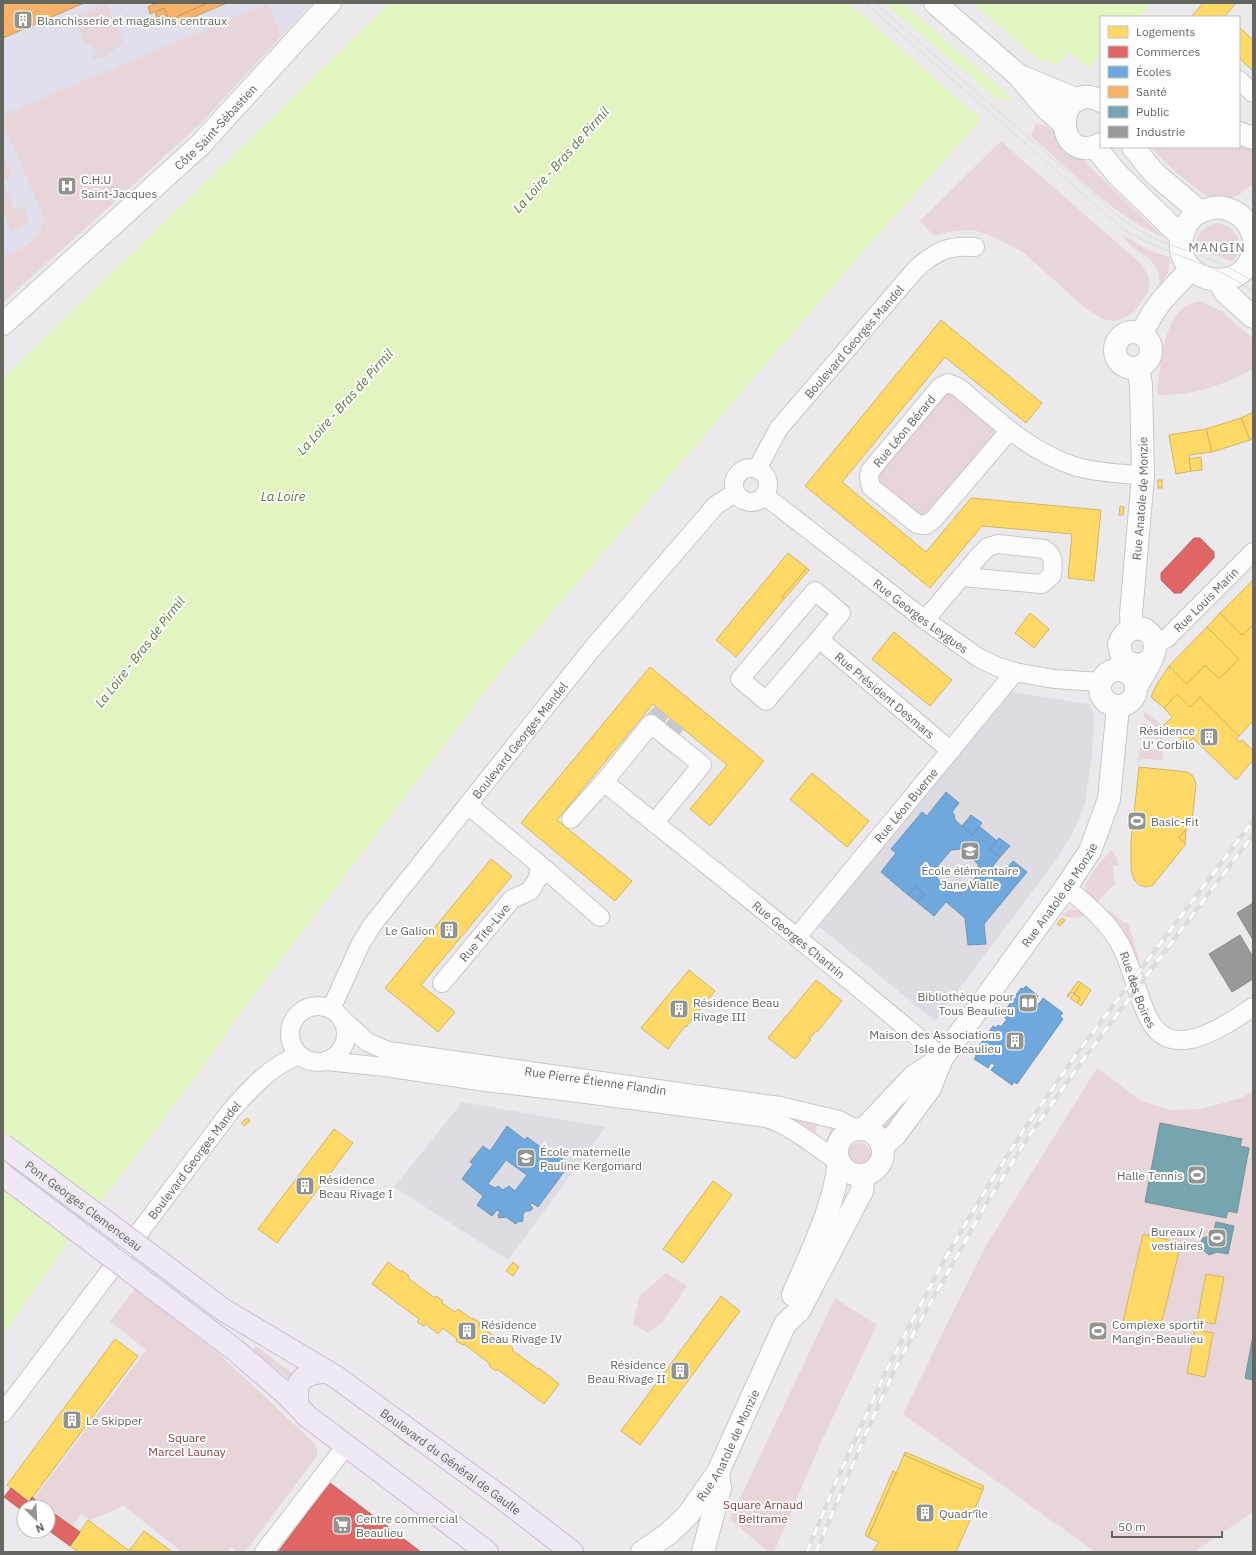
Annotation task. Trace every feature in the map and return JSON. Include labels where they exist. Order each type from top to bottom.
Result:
[{"type":"main road","name":"Pont Georges Clemenceau","points":[[3,1145],[164,1266]]},
{"type":"main road","name":"Pont Georges Clemenceau","points":[[3,1175],[235,1350],[298,1404]]},
{"type":"main road","name":"Boulevard du Général de Gaulle","points":[[164,1266],[222,1309],[327,1372],[502,1498],[572,1552]]},
{"type":"main road","points":[[327,1372],[313,1372],[300,1382],[296,1396],[298,1404],[306,1416],[487,1552]]},
{"type":"street","name":"Côte Saint-Sébastien","points":[[3,324],[200,145],[330,3]]},
{"type":"street","points":[[935,3],[1018,75],[1045,108],[1063,123]]},
{"type":"street","points":[[1018,75],[1078,100]]},
{"type":"street","points":[[1240,81],[1253,93]]},
{"type":"street","points":[[1100,101],[1089,97],[1078,100],[1066,111],[1063,123],[1064,130],[1071,141],[1082,147],[1098,145],[1117,174],[1182,237]]},
{"type":"street","points":[[1240,133],[1253,138]]},
{"type":"street","points":[[1134,148],[1154,172],[1200,212]]},
{"type":"street","points":[[1253,235],[1247,222],[1234,212],[1220,208],[1200,212],[1187,224],[1182,237],[1182,253],[1191,269],[1207,279],[1219,280],[1228,279],[1240,273],[1250,260],[1253,252]]},
{"type":"street","name":"Boulevard Georges Mandel","points":[[757,469],[779,428],[916,269],[938,252],[948,248],[975,247]]},
{"type":"street","points":[[1142,334],[1154,311],[1163,299],[1191,269]]},
{"type":"street","points":[[1219,280],[1225,292],[1253,317]]},
{"type":"street","points":[[1132,332],[1142,334],[1150,343],[1151,351],[1148,361],[1138,368],[1130,368],[1122,365],[1117,358],[1115,350],[1116,343],[1123,335],[1132,332]]},
{"type":"street","name":"Rue Anatole de Monzie","points":[[1132,629],[1131,614],[1143,476],[1141,385],[1138,368]]},
{"type":"street","name":"Rue Léon Bérard","points":[[1010,430],[934,520],[926,525],[917,524],[871,487],[868,478],[870,471],[940,387],[948,384],[958,387],[1010,430],[1047,454],[1075,466],[1143,476]]},
{"type":"street","points":[[745,469],[757,469],[765,475],[767,480],[767,491],[755,502],[743,501],[735,493],[733,487],[736,476],[745,469]]},
{"type":"street","name":"Boulevard Georges Mandel","points":[[337,1014],[365,937],[591,650],[716,505],[735,493]]},
{"type":"street","name":"Rue Georges Leygues","points":[[764,495],[925,620],[979,658],[998,667],[1015,672],[1054,680],[1111,668]]},
{"type":"street","name":"Rue Louis Marin","points":[[1153,652],[1253,552]]},
{"type":"street","points":[[925,620],[962,577]]},
{"type":"street","points":[[815,591],[841,613],[819,639],[766,701],[740,679],[815,591]]},
{"type":"street","points":[[1132,629],[1144,629],[1150,632],[1153,652],[1137,686],[1137,692],[1131,702],[1118,707],[1108,704],[1100,693],[1111,668],[1121,638],[1125,632],[1132,629]]},
{"type":"street","name":"Rue Président Desmars","points":[[819,639],[951,751]]},
{"type":"street","points":[[1111,668],[1122,658],[1133,665],[1139,665],[1153,652]]},
{"type":"street","points":[[1111,668],[1131,674],[1137,686]]},
{"type":"street","name":"Rue Léon Buerne","points":[[796,937],[1015,672]]},
{"type":"street","name":"Rue Anatole de Monzie","points":[[882,1146],[895,1135],[930,1088],[942,1058],[1066,887],[1090,851],[1110,799],[1118,707]]},
{"type":"street","points":[[571,819],[604,782],[651,724],[702,765],[654,823]]},
{"type":"street","name":"Rue Georges Chartrin","points":[[604,782],[796,937],[942,1058]]},
{"type":"street","points":[[468,805],[600,917]]},
{"type":"street","name":"Rue Tite-Live","points":[[442,983],[512,899],[530,891],[538,878],[540,865]]},
{"type":"street","name":"Rue des Boires","points":[[1066,887],[1104,922],[1118,941],[1125,953],[1149,1020],[1161,1034],[1171,1039],[1179,1040],[1202,1036],[1253,1007]]},
{"type":"street","points":[[321,1006],[337,1014],[347,1035],[345,1045],[339,1054],[326,1061],[312,1062],[299,1055],[291,1041],[290,1030],[294,1020],[301,1012],[310,1007],[321,1006]]},
{"type":"street","name":"Rue Pierre Étienne Flandin","points":[[337,1014],[367,1042],[388,1051],[780,1106],[839,1120],[859,1129]]},
{"type":"street","name":"Boulevard Georges Mandel","points":[[3,1413],[102,1280],[247,1091],[287,1059],[299,1055]]},
{"type":"street","name":"Rue Anatole de Monzie","points":[[859,1129],[914,1076],[942,1058]]},
{"type":"street","name":"Rue Pierre Étienne Flandin","points":[[326,1061],[385,1067],[486,1082],[767,1118],[784,1124],[798,1132],[816,1148],[839,1162]]},
{"type":"street","points":[[859,1129],[876,1135],[882,1146],[883,1154],[880,1164],[872,1172],[864,1175],[850,1173],[839,1162],[836,1153],[838,1144],[844,1136],[859,1129]]},
{"type":"street","name":"Rue Anatole de Monzie","points":[[790,1319],[788,1307],[823,1222],[837,1180],[839,1162]]},
{"type":"street","name":"Rue Anatole de Monzie","points":[[642,1552],[668,1534],[688,1515],[718,1472],[785,1324],[799,1311],[853,1210],[862,1191],[864,1175]]},
{"type":"street","points":[[264,1552],[346,1446]]},
{"type":"street","points":[[703,1552],[720,1488],[718,1472]]},
{"type":"shaded area","name":"C.H.U Saint-Jacques","points":[[3,3],[312,3],[203,121],[3,303]]},
{"type":"shaded area","name":"École élémentaire Jane Vialle","points":[[1011,692],[1090,704],[1094,717],[1092,755],[1085,803],[1072,835],[1051,867],[935,1021],[817,925]]},
{"type":"shaded area","points":[[462,1102],[606,1127],[508,1260],[394,1187]]},
{"type":"green space","points":[[107,3],[123,42],[104,57],[95,59],[91,58],[90,56],[96,53],[92,43],[85,45],[74,17]]},
{"type":"green space","points":[[268,3],[281,36],[203,121],[59,252],[3,122],[3,115]]},
{"type":"green space","points":[[1036,124],[1047,126],[1055,133],[1164,238],[1127,217],[1078,178],[1031,136]]},
{"type":"green space","points":[[1001,141],[1140,263],[1148,275],[1150,285],[1148,292],[1134,312],[1115,321],[1103,319],[1085,308],[1024,253],[996,238],[974,230],[953,231],[934,236],[920,221]]},
{"type":"green space","points":[[1240,143],[1253,149],[1253,184],[1242,193],[1234,197],[1220,201],[1213,199],[1194,187],[1153,148],[1240,148]]},
{"type":"green space","points":[[3,154],[12,176],[3,180]]},
{"type":"green space","points":[[3,183],[15,211],[24,207],[29,218],[25,225],[11,231],[3,213]]},
{"type":"green space","points":[[45,222],[58,252],[3,302],[3,256],[22,248],[32,241],[37,236],[42,223]]},
{"type":"green space","points":[[1217,223],[1230,228],[1238,238],[1239,249],[1232,261],[1195,248],[1197,238],[1201,231],[1208,226]]},
{"type":"green space","points":[[1123,235],[1147,249],[1170,258],[1168,273],[1159,287],[1159,276],[1152,262],[1133,248]]},
{"type":"green space","points":[[1200,301],[1221,311],[1253,339],[1253,369],[1218,385],[1195,392],[1157,395],[1162,354],[1171,325],[1178,314],[1187,305]]},
{"type":"green space","points":[[957,392],[994,423],[995,439],[932,514],[920,516],[876,478],[945,394]]},
{"type":"green space","points":[[1145,712],[1168,730],[1163,733],[1144,717]]},
{"type":"green space","points":[[1143,722],[1167,741],[1142,737]]},
{"type":"green space","points":[[1140,748],[1163,751],[1162,760],[1141,759],[1137,766]]},
{"type":"green space","points":[[1111,850],[1118,859],[1118,866],[1113,866],[1114,883],[1117,882],[1096,903],[1086,892],[1085,885],[1094,870]]},
{"type":"green space","points":[[1071,909],[1082,911],[1086,915],[1073,918],[1061,914]]},
{"type":"green space","points":[[1108,910],[1125,923],[1128,923],[1139,960],[1135,962],[1105,913]]},
{"type":"green space","name":"Complexe sportif Mangin-Beaulieu","points":[[1097,1068],[1141,1101],[1171,1110],[1201,1109],[1241,1098],[1253,1091],[1253,1512],[1194,1552],[1095,1552],[903,1414],[984,1249]]},
{"type":"green space","points":[[912,1088],[918,1093],[884,1133],[879,1125]]},
{"type":"green space","points":[[789,1117],[818,1123],[814,1136],[788,1121]]},
{"type":"green space","points":[[831,1128],[836,1132],[836,1141],[831,1147],[824,1147]]},
{"type":"green space","points":[[859,1143],[868,1146],[871,1155],[868,1164],[859,1167],[850,1164],[847,1155],[850,1146]]},
{"type":"green space","points":[[666,1273],[687,1286],[663,1322],[648,1333],[633,1324],[640,1295]]},
{"type":"green space","name":"Square Marcel Launay","points":[[135,1289],[218,1353],[313,1442],[317,1449],[317,1456],[245,1552],[237,1552],[231,1547],[227,1552],[182,1552],[124,1506],[90,1520],[81,1514],[73,1526],[56,1513],[56,1499],[38,1499],[35,1497],[146,1350],[110,1321]]},
{"type":"green space","name":"Square Arnaud Beltrame","points":[[835,1298],[877,1325],[822,1440],[774,1552],[768,1552],[730,1519]]},
{"type":"green space","points":[[254,1347],[257,1347],[296,1376],[292,1381],[253,1351]]},
{"type":"water","name":"La Loire","points":[[390,3],[1152,3],[1140,16],[1100,16],[1100,56],[1089,68],[1069,52],[1015,109],[1001,97],[854,262],[498,675],[236,1019],[200,1071],[101,1202],[68,1242],[3,1335],[3,378]]},
{"type":"pier","points":[[848,3],[885,3],[1000,102],[983,121]]},
{"type":"pier","points":[[902,3],[973,3],[1041,62],[1048,60],[1056,65],[1013,110],[1008,101],[1011,97]]},
{"type":"building: Logements","points":[[1203,3],[1236,3],[1225,16],[1192,16]]},
{"type":"building: Logements","points":[[1240,28],[1253,40],[1253,71],[1240,59]]},
{"type":"building: Logements","points":[[941,320],[1042,403],[1026,423],[945,357],[842,482],[926,552],[971,498],[1101,510],[1094,581],[1068,578],[1072,534],[982,526],[930,588],[805,486]]},
{"type":"building: Logements","points":[[1253,412],[1253,438],[1250,440],[1241,418]]},
{"type":"building: Logements","points":[[1241,418],[1250,440],[1212,452],[1206,429]]},
{"type":"building: Logements","points":[[1206,429],[1212,452],[1189,455],[1191,471],[1176,474],[1169,435]]},
{"type":"building: Logements","points":[[1201,457],[1202,470],[1191,471],[1189,459]]},
{"type":"building: Logements","points":[[1158,480],[1162,480],[1162,488],[1158,488]]},
{"type":"building: Logements","points":[[1120,506],[1124,507],[1123,515],[1119,515]]},
{"type":"building: Logements","points":[[788,553],[807,568],[782,597],[784,599],[736,657],[716,640]]},
{"type":"building: Logements","points":[[807,568],[809,570],[784,599],[782,597]]},
{"type":"building: Logements","points":[[1253,580],[1253,625],[1242,635],[1220,613]]},
{"type":"building: Logements","points":[[1030,613],[1049,629],[1034,648],[1015,633]]},
{"type":"building: Logements","points":[[1220,613],[1242,635],[1253,625],[1253,721],[1239,736],[1200,697],[1190,707],[1177,694],[1164,708],[1151,697],[1157,684],[1169,666],[1187,684],[1205,665],[1219,679],[1239,659],[1207,627]]},
{"type":"building: Logements","points":[[1207,627],[1239,659],[1219,679],[1205,665],[1187,684],[1169,666]]},
{"type":"building: Logements","points":[[894,632],[952,680],[930,706],[872,659]]},
{"type":"building: Logements","points":[[650,667],[764,761],[710,826],[690,809],[727,765],[653,704],[557,820],[632,881],[615,901],[521,823]]},
{"type":"building: Logements","name":"Résidence U' Corbilo","points":[[1177,694],[1190,707],[1200,697],[1239,736],[1236,739],[1240,742],[1242,740],[1253,750],[1253,760],[1236,780],[1193,738],[1188,744],[1164,725],[1172,717],[1164,708]]},
{"type":"building: Logements","points":[[1139,767],[1187,772],[1193,776],[1196,784],[1192,822],[1179,838],[1186,844],[1153,885],[1146,887],[1139,885],[1134,880],[1131,869],[1131,841]]},
{"type":"building: Logements","points":[[812,773],[869,821],[847,847],[790,799]]},
{"type":"building: Logements","points":[[1186,830],[1185,843],[1179,838]]},
{"type":"building: Logements","name":"Le Galion","points":[[491,859],[512,876],[421,985],[455,1012],[438,1032],[385,988]]},
{"type":"building: Logements","points":[[1062,918],[1065,920],[1060,926],[1057,924]]},
{"type":"building: Logements","name":"Résidence Beau Rivage III","points":[[689,970],[715,991],[686,1027],[685,1026],[668,1049],[641,1028]]},
{"type":"building: Logements","points":[[816,980],[842,1001],[817,1032],[816,1031],[809,1039],[811,1040],[795,1059],[768,1038]]},
{"type":"building: Logements","points":[[1078,981],[1081,983],[1074,994],[1072,992],[1068,997],[1067,996]]},
{"type":"building: Logements","points":[[1081,983],[1091,990],[1081,1006],[1077,1003],[1080,998],[1074,994]]},
{"type":"building: Logements","points":[[964,994],[967,996],[961,1002],[959,1000]]},
{"type":"building: Logements","points":[[1074,994],[1080,998],[1077,1003],[1070,998]]},
{"type":"building: Logements","points":[[247,1118],[250,1121],[244,1126],[241,1123]]},
{"type":"building: Logements","name":"Résidence Beau Rivage I","points":[[334,1129],[353,1143],[277,1243],[258,1229]]},
{"type":"building: Logements","points":[[713,1181],[732,1195],[683,1263],[663,1249]]},
{"type":"building: Logements","points":[[1143,1234],[1181,1243],[1160,1330],[1123,1322]]},
{"type":"building: Logements","name":"Résidence Beau Rivage IV","points":[[388,1262],[401,1272],[402,1270],[409,1276],[408,1278],[435,1298],[436,1296],[443,1301],[442,1303],[455,1312],[458,1309],[472,1319],[473,1318],[480,1323],[479,1325],[513,1348],[512,1350],[538,1369],[539,1368],[559,1384],[544,1404],[497,1369],[496,1371],[489,1366],[490,1364],[464,1344],[463,1345],[456,1341],[457,1339],[443,1328],[438,1334],[426,1324],[424,1326],[417,1322],[419,1319],[372,1284]]},
{"type":"building: Logements","points":[[513,1262],[519,1267],[513,1276],[506,1271]]},
{"type":"building: Logements","points":[[1206,1274],[1224,1277],[1215,1324],[1197,1321]]},
{"type":"building: Logements","name":"Résidence Beau Rivage II","points":[[721,1296],[740,1311],[640,1445],[621,1431]]},
{"type":"building: Logements","points":[[1195,1330],[1213,1333],[1205,1377],[1187,1373]]},
{"type":"building: Logements","name":"Le Skipper","points":[[115,1339],[138,1356],[31,1499],[25,1499],[7,1485]]},
{"type":"building: Logements","points":[[378,1417],[412,1443],[410,1446],[376,1420]]},
{"type":"building: Logements","points":[[905,1452],[984,1486],[983,1490],[904,1455]]},
{"type":"building: Logements","name":"Quadr'île","points":[[904,1455],[983,1490],[956,1552],[870,1552],[873,1551],[879,1542],[868,1537]]},
{"type":"building: Logements","points":[[893,1471],[896,1473],[868,1537],[865,1535]]},
{"type":"building: Logements","points":[[88,1520],[131,1552],[78,1552],[70,1546]]},
{"type":"building: Logements","points":[[144,1531],[171,1551],[129,1551]]},
{"type":"building: Commerces","points":[[1194,538],[1200,538],[1214,552],[1214,558],[1181,593],[1174,593],[1161,580],[1161,573]]},
{"type":"building: Commerces","name":"Centre commercial Beaulieu","points":[[330,1483],[400,1536],[421,1552],[278,1552]]},
{"type":"building: Commerces","points":[[11,1488],[25,1499],[16,1499],[16,1506],[4,1497]]},
{"type":"building: Commerces","points":[[56,1515],[80,1532],[70,1546],[56,1536]]},
{"type":"building: Écoles","points":[[946,792],[959,803],[952,812],[955,820],[972,835],[979,826],[997,841],[990,849],[1000,857],[993,866],[999,870],[1005,871],[1013,861],[1027,872],[984,924],[986,944],[968,945],[965,918],[946,902],[934,916],[917,902],[924,894],[915,887],[908,895],[881,872],[896,853],[891,849],[922,812],[927,816]],"holes":[[[961,849],[978,864],[979,873],[964,892],[954,893],[937,878],[936,868],[951,850]]]},
{"type":"building: Écoles","points":[[971,815],[982,823],[972,835],[962,826]]},
{"type":"building: Écoles","points":[[999,838],[1010,846],[1000,857],[990,849]]},
{"type":"building: Écoles","points":[[915,887],[924,894],[917,902],[908,895]]},
{"type":"building: Écoles","name":"Maison des Associations Isle de Beaulieu","points":[[1026,986],[1038,996],[1035,1001],[1039,1004],[1043,998],[1063,1013],[1060,1016],[1063,1019],[1017,1084],[1014,1082],[1012,1085],[991,1070],[995,1065],[991,1063],[988,1068],[974,1059],[976,1056],[974,1053],[993,1026],[996,1028],[998,1025],[1001,1027],[1007,1019],[1004,1017],[1006,1013],[1004,1012],[1021,988],[1023,989]]},
{"type":"building: Écoles","points":[[507,1126],[525,1140],[527,1137],[555,1158],[559,1153],[562,1154],[563,1158],[559,1164],[566,1169],[538,1207],[532,1203],[530,1205],[533,1208],[530,1211],[525,1211],[523,1221],[517,1222],[516,1224],[506,1217],[499,1218],[498,1215],[500,1212],[497,1210],[492,1216],[477,1205],[483,1196],[462,1179],[473,1164],[470,1162],[483,1146],[490,1151]],"holes":[[[506,1160],[527,1175],[515,1191],[509,1186],[503,1190],[498,1186],[495,1188],[488,1184]]]},
{"type":"building: Santé","name":"Blanchisserie et magasins centraux","points":[[3,3],[84,3],[3,38]]},
{"type":"building: Santé","points":[[157,3],[208,3],[169,20],[164,8],[150,14],[148,7]]},
{"type":"building: Santé","points":[[208,3],[227,3],[172,26],[169,20]]},
{"type":"building: Santé","points":[[164,8],[169,20],[159,24],[155,12]]},
{"type":"building: Public","name":"Halle Tennis","points":[[1160,1123],[1242,1139],[1240,1146],[1249,1148],[1237,1213],[1228,1211],[1226,1218],[1145,1202]]},
{"type":"building: Public","name":"Bureaux / vestiaires","points":[[1216,1222],[1234,1226],[1228,1254],[1217,1252],[1209,1255],[1201,1248],[1203,1238],[1213,1235]]},
{"type":"building: Public","points":[[1253,1336],[1253,1380],[1245,1378]]},
{"type":"building: Industrie","points":[[1253,903],[1253,940],[1237,913]]},
{"type":"building: Industrie","points":[[1240,935],[1253,957],[1253,979],[1232,992],[1209,954]]},
{"type":"tunnel","points":[[651,724],[662,711]]},
{"type":"tunnel","points":[[667,737],[677,723]]},
{"type":"tram line","points":[[865,3],[1124,230],[1156,246],[1223,273],[1253,292]]},
{"type":"tram line","points":[[875,3],[1117,215],[1154,238],[1217,262],[1242,274],[1253,282]]},
{"type":"railway","points":[[807,1552],[835,1484],[887,1369],[942,1264],[982,1196],[1023,1131],[1078,1052],[1253,821]]},
{"type":"railway","points":[[816,1552],[893,1373],[918,1325],[988,1201],[1029,1136],[1085,1057],[1253,835]]},
{"type":"place","name":"Blanchisserie et magasins centraux","points":[[23,20]]},
{"type":"place","name":"C.H.U Saint-Jacques","points":[[67,186]]},
{"type":"place","name":"Résidence U' Corbilo","points":[[1209,737]]},
{"type":"place","name":"Basic-Fit","points":[[1137,821]]},
{"type":"place","name":"École élémentaire Jane Vialle","points":[[970,851]]},
{"type":"place","name":"Le Galion","points":[[449,930]]},
{"type":"place","name":"Bibliothèque pour Tous Beaulieu","points":[[1028,1003]]},
{"type":"place","name":"Résidence Beau Rivage III","points":[[679,1009]]},
{"type":"place","name":"Maison des Associations Isle de Beaulieu","points":[[1015,1041]]},
{"type":"place","name":"École maternelle Pauline Kergomard","points":[[526,1158]]},
{"type":"place","name":"Halle Tennis","points":[[1197,1175]]},
{"type":"place","name":"Résidence Beau Rivage I","points":[[305,1186]]},
{"type":"place","name":"Bureaux / vestiaires","points":[[1217,1238]]},
{"type":"place","name":"Résidence Beau Rivage IV","points":[[467,1331]]},
{"type":"place","name":"Complexe sportif Mangin-Beaulieu","points":[[1098,1331]]},
{"type":"place","name":"Résidence Beau Rivage II","points":[[680,1371]]},
{"type":"place","name":"Le Skipper","points":[[72,1420]]},
{"type":"place","name":"Quadr'île","points":[[925,1513]]},
{"type":"place","name":"Centre commercial Beaulieu","points":[[342,1525]]},
{"type":"district","name":"MANGIN","points":[[1217,247]]},
{"type":"water label","name":"La Loire - Bras de Pirmil","points":[[561,160]]},
{"type":"water label","name":"La Loire - Bras de Pirmil","points":[[345,402]]},
{"type":"water label","name":"La Loire - Bras de Pirmil","points":[[140,652]]}]
